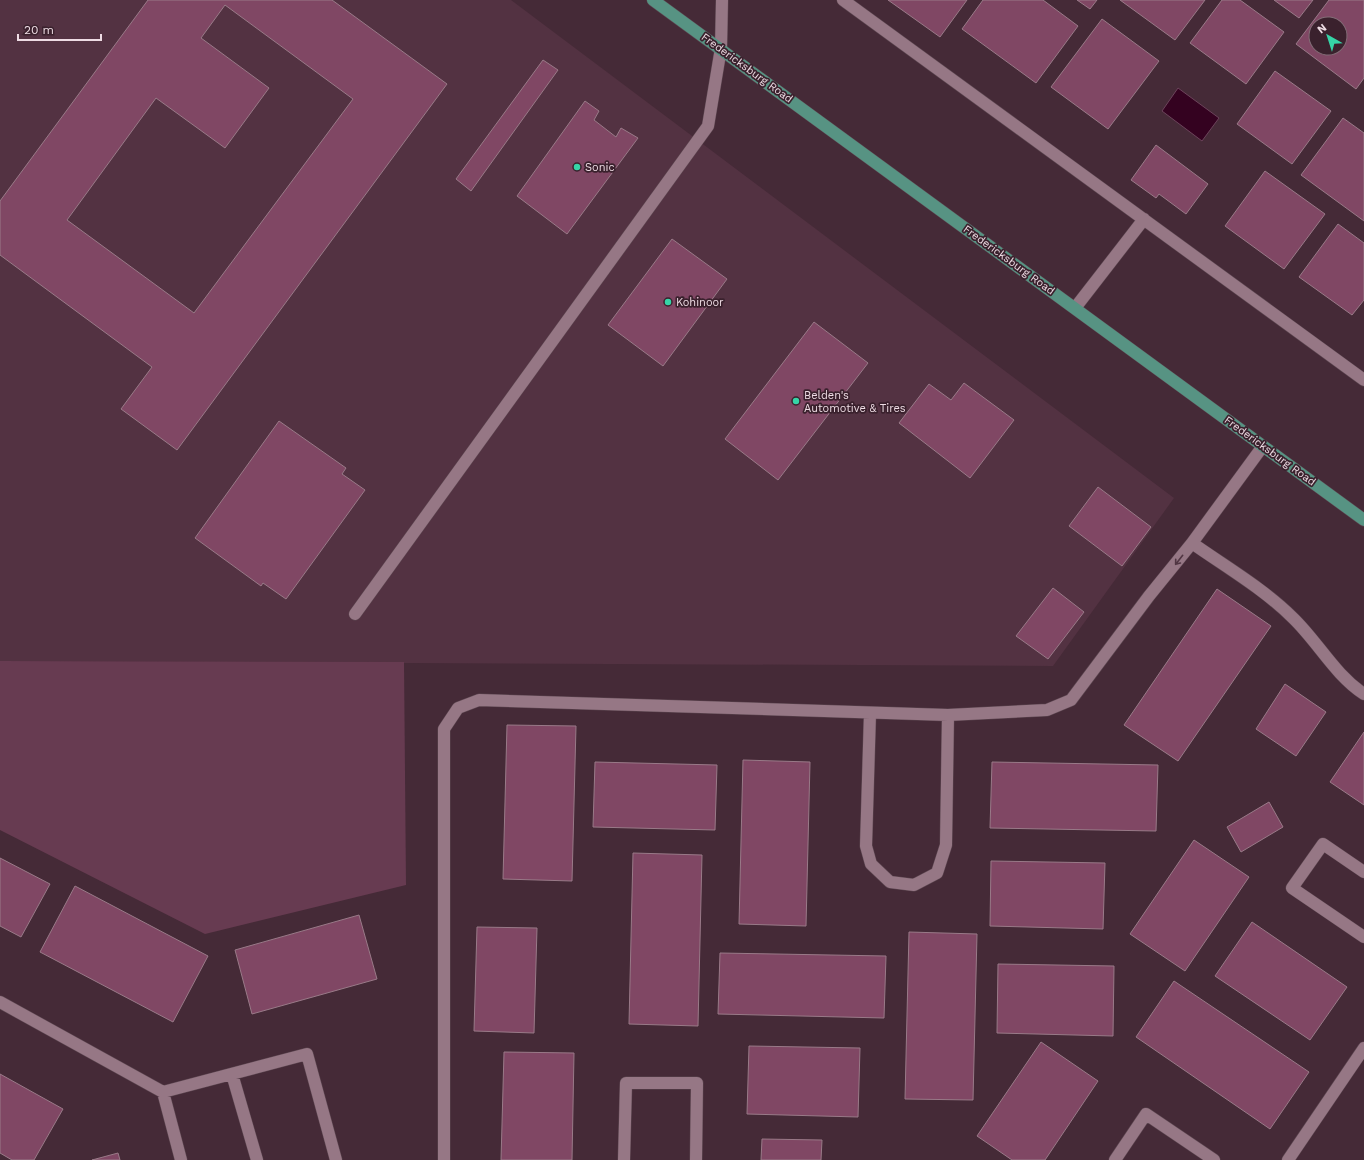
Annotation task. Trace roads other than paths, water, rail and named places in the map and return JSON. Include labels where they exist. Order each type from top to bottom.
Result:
[{"type":"main road","name":"Fredericksburg Road","points":[[653,0],[721,48],[1364,520]]},
{"type":"street","points":[[355,614],[708,126],[721,48],[722,0]]},
{"type":"street","points":[[843,0],[1364,380]]},
{"type":"street","points":[[1075,308],[1144,219]]},
{"type":"street","points":[[444,1160],[444,730],[458,708],[479,700],[948,715],[1047,710],[1071,700],[1149,596],[1192,543],[1263,446]]},
{"type":"street","points":[[1192,543],[1278,603],[1295,619],[1341,674],[1364,694]]},
{"type":"street","points":[[870,713],[866,846],[871,864],[890,882],[914,885],[936,873],[946,845],[948,715]]},
{"type":"street","points":[[1364,872],[1323,844],[1292,888],[1364,937]]},
{"type":"street","points":[[0,1002],[163,1092],[307,1054],[336,1160]]},
{"type":"street","points":[[1288,1160],[1364,1048]]},
{"type":"street","points":[[232,1074],[257,1160]]},
{"type":"street","points":[[624,1160],[626,1083],[697,1083],[696,1160]]},
{"type":"street","points":[[163,1092],[181,1160]]},
{"type":"street","points":[[1115,1160],[1146,1114],[1214,1160]]},
{"type":"place","name":"Sonic","points":[[577,167]]},
{"type":"place","name":"Kohinoor","points":[[668,302]]},
{"type":"place","name":"Belden's Automotive & Tires","points":[[796,401]]}]
